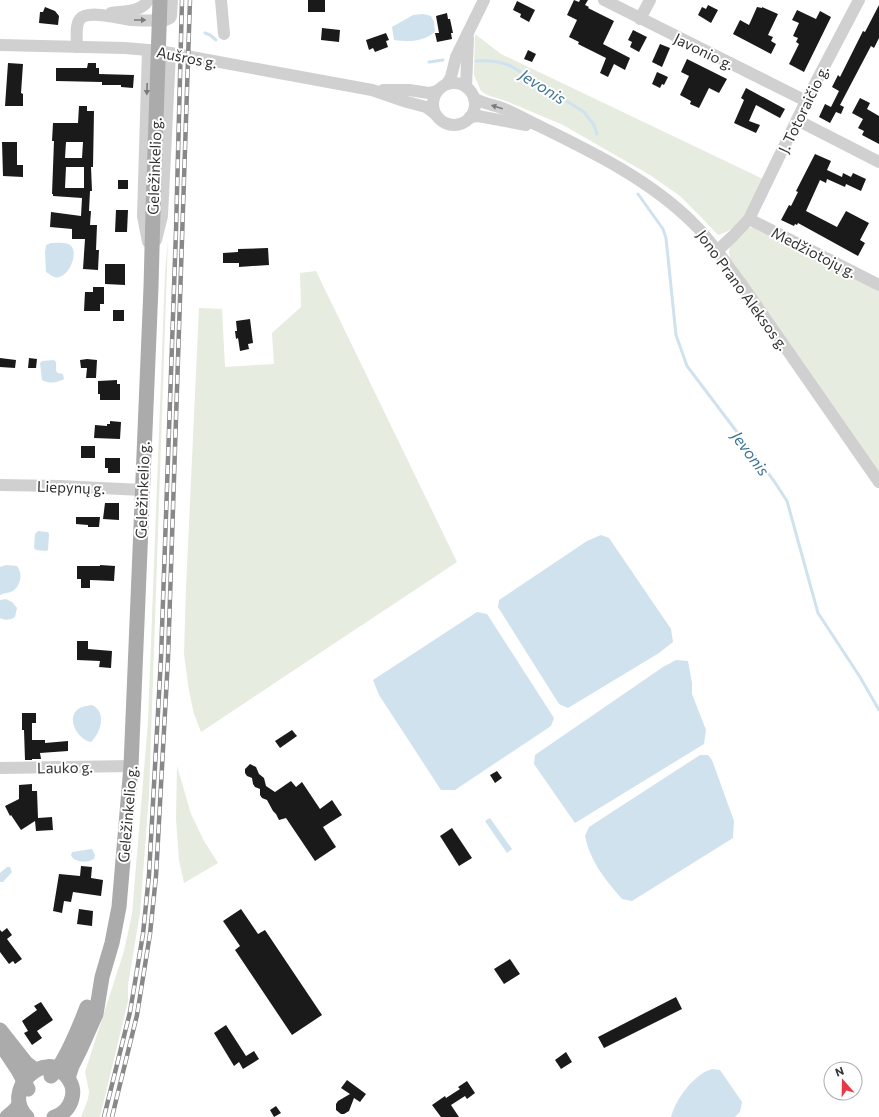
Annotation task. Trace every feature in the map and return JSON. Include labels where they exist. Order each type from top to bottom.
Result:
[{"type":"main road","name":"Geležinkelio g.","points":[[91,1010],[74,1026],[54,1061],[52,1071],[72,1066],[80,1050],[112,944],[119,907],[131,766],[152,259],[160,0]]},
{"type":"main road","points":[[63,1116],[79,1105],[80,1096],[77,1075],[78,1068],[86,1053],[93,1034],[91,1010]]},
{"type":"main road","points":[[0,1030],[26,1063],[52,1071],[71,1084],[73,1095],[63,1116]]},
{"type":"main road","points":[[0,1043],[26,1085],[29,1114],[14,1111],[7,1117]]},
{"type":"main road","points":[[26,1085],[44,1077],[52,1076],[52,1071]]},
{"type":"main road","points":[[26,1085],[52,1071]]},
{"type":"street","points":[[77,47],[78,23],[80,18],[140,8],[148,0]]},
{"type":"street","points":[[101,15],[132,20],[166,20],[171,16],[172,0]]},
{"type":"street","points":[[221,0],[224,34]]},
{"type":"street","points":[[442,88],[456,84],[466,87],[472,94],[474,98],[474,108],[470,117],[463,123],[453,125],[442,122],[434,113],[433,102],[442,88],[451,77],[456,57],[484,0]]},
{"type":"street","name":"Javonio g.","points":[[604,0],[806,101]]},
{"type":"street","points":[[640,19],[650,0]]},
{"type":"street","name":"J. Totoraičio g.","points":[[717,251],[749,219],[806,101],[859,0]]},
{"type":"street","points":[[466,87],[468,33]]},
{"type":"street","name":"Aušros g.","points":[[0,45],[125,48],[170,53],[372,90],[426,107],[434,113]]},
{"type":"street","points":[[148,50],[143,216],[152,259]]},
{"type":"street","points":[[152,259],[162,216],[170,53]]},
{"type":"street","name":"Aušros g.","points":[[372,90],[409,90],[429,93],[442,88]]},
{"type":"street","name":"Jono Prano Aleksos g.","points":[[474,98],[481,103],[500,108],[597,156],[648,186],[677,208],[693,223],[717,251],[879,482]]},
{"type":"street","name":"Jono Prano Aleksos g.","points":[[470,117],[478,116],[499,119],[544,129]]},
{"type":"street","points":[[797,120],[879,162]]},
{"type":"street","name":"Medžiotojų g.","points":[[749,219],[879,285]]},
{"type":"street","name":"Liepynų g.","points":[[0,485],[142,490]]},
{"type":"street","name":"Lauko g.","points":[[0,768],[131,766]]},
{"type":"shaded area","points":[[475,34],[501,54],[763,179],[746,213],[734,227],[727,232],[718,235],[680,196],[650,175],[563,125],[506,101],[487,95],[481,91],[474,75]]},
{"type":"shaded area","points":[[754,227],[879,291],[879,473],[730,258],[730,247],[748,228]]},
{"type":"shaded area","points":[[168,239],[149,796],[140,913],[128,985],[128,1001],[100,1117],[81,1117],[88,1099],[89,1091],[85,1072],[124,951],[132,914],[148,722],[165,273]]},
{"type":"shaded area","points":[[316,271],[457,562],[201,732],[194,714],[184,654],[199,308],[222,309],[225,367],[274,364],[272,333],[301,307],[300,273]]},
{"type":"shaded area","points":[[177,766],[191,814],[204,841],[218,863],[184,883],[179,860],[176,819]]},
{"type":"water","points":[[423,14],[431,16],[434,22],[435,32],[425,38],[416,40],[394,40],[392,27],[413,15]]},
{"type":"water","points":[[51,243],[66,243],[73,249],[74,254],[71,265],[64,275],[59,277],[54,277],[46,272],[46,245]]},
{"type":"water","points":[[54,360],[56,362],[56,371],[63,374],[64,379],[53,382],[42,380],[40,363],[42,361]]},
{"type":"water","points":[[38,531],[48,532],[49,534],[48,550],[46,551],[36,550],[34,548],[35,534]]},
{"type":"water","points":[[601,535],[609,538],[671,629],[673,642],[659,653],[568,708],[559,704],[498,607],[499,600],[587,541]]},
{"type":"water","points":[[6,565],[17,566],[20,572],[20,579],[16,589],[0,595],[0,567]]},
{"type":"water","points":[[6,599],[12,602],[17,608],[15,617],[4,620],[0,618],[0,600]]},
{"type":"water","points":[[477,612],[487,614],[554,718],[551,726],[455,790],[441,790],[379,695],[373,680]]},
{"type":"water","points":[[676,660],[688,661],[692,683],[692,694],[706,730],[704,744],[575,823],[534,764],[535,755],[663,667]]},
{"type":"water","points":[[92,705],[100,712],[101,723],[95,738],[91,742],[82,738],[78,734],[73,724],[73,719],[77,710],[84,706]]},
{"type":"water","points":[[700,755],[708,755],[712,760],[734,821],[733,838],[632,901],[622,899],[604,877],[595,863],[585,836],[589,827]]},
{"type":"water","points":[[490,818],[512,849],[507,853],[485,821]]},
{"type":"water","points":[[92,849],[95,855],[94,859],[85,862],[75,860],[71,855],[72,852]]},
{"type":"water","points":[[7,867],[10,867],[12,872],[3,882],[0,882],[0,873]]},
{"type":"water","points":[[712,1069],[720,1070],[742,1102],[740,1112],[735,1117],[671,1117],[673,1110],[686,1088],[699,1076]]},
{"type":"building","points":[[308,0],[325,0],[325,12],[308,12]]},
{"type":"building","points":[[574,0],[579,2],[580,0],[588,0],[585,5],[589,7],[588,8],[614,21],[603,44],[630,58],[625,70],[614,64],[608,77],[600,73],[606,58],[578,44],[579,42],[569,37],[577,20],[567,15]]},
{"type":"building","points":[[517,1],[535,10],[529,22],[520,17],[521,14],[513,10]]},
{"type":"building","points":[[708,5],[718,10],[711,23],[698,15],[702,7],[706,9]]},
{"type":"building","points":[[879,5],[879,38],[874,48],[871,46],[840,105],[844,107],[841,114],[836,112],[830,123],[819,117],[825,104],[831,107],[839,91],[832,87],[838,75],[840,77],[863,31],[865,32]]},
{"type":"building","points":[[45,7],[55,11],[59,16],[58,25],[39,23],[40,12],[43,12]]},
{"type":"building","points":[[757,7],[762,7],[778,14],[768,35],[773,37],[771,41],[776,44],[771,54],[733,34],[740,20],[749,25]]},
{"type":"building","points":[[797,10],[816,19],[820,11],[831,17],[804,72],[789,64],[799,44],[796,42],[798,38],[793,36],[799,23],[792,20]]},
{"type":"building","points":[[447,13],[453,33],[451,33],[452,39],[437,42],[435,33],[439,33],[436,16]]},
{"type":"building","points":[[322,28],[340,30],[339,42],[321,40]]},
{"type":"building","points":[[633,30],[647,37],[639,52],[630,47],[632,42],[628,40]]},
{"type":"building","points":[[386,33],[389,40],[386,41],[388,47],[375,52],[373,48],[369,50],[366,40]]},
{"type":"building","points":[[660,44],[670,48],[662,67],[652,62]]},
{"type":"building","points":[[528,50],[536,54],[532,62],[524,59]]},
{"type":"building","points":[[687,59],[727,79],[719,93],[709,88],[699,108],[690,104],[691,101],[680,95],[689,76],[681,72]]},
{"type":"building","points":[[8,63],[23,64],[21,93],[23,94],[23,106],[5,106]]},
{"type":"building","points":[[88,63],[96,63],[96,68],[99,68],[99,74],[134,75],[133,88],[121,87],[121,85],[102,85],[102,82],[56,81],[56,68],[87,68]]},
{"type":"building","points":[[657,72],[668,77],[664,85],[662,84],[660,88],[652,84]]},
{"type":"building","points":[[746,88],[785,109],[780,118],[756,105],[749,121],[760,125],[756,133],[734,123],[744,100],[741,98]]},
{"type":"building","points":[[860,98],[870,103],[867,109],[879,116],[879,144],[862,135],[864,131],[858,128],[863,119],[852,113]]},
{"type":"building","points":[[79,106],[87,106],[87,111],[94,111],[93,167],[91,167],[92,191],[90,191],[89,211],[91,211],[90,225],[97,225],[96,250],[99,250],[98,270],[83,269],[85,239],[72,239],[72,229],[50,227],[51,212],[81,216],[82,198],[53,196],[52,194],[54,141],[52,141],[53,123],[78,123]],"holes":[[[66,142],[83,142],[82,158],[65,158]],[[66,167],[84,167],[84,188],[65,188]]]},
{"type":"building","points":[[2,142],[17,142],[17,165],[23,165],[23,177],[3,176]]},
{"type":"building","points":[[815,154],[831,161],[827,170],[842,177],[843,173],[851,177],[853,173],[866,179],[861,191],[846,184],[845,187],[827,179],[826,183],[820,180],[806,211],[837,227],[846,211],[869,223],[860,240],[865,243],[858,256],[798,223],[794,226],[781,220],[789,205],[791,206],[798,192],[796,191]]},
{"type":"building","points":[[118,180],[128,180],[128,189],[118,189]]},
{"type":"building","points":[[116,210],[128,210],[127,232],[115,232]]},
{"type":"building","points":[[268,248],[269,265],[239,267],[239,263],[223,263],[223,253],[238,252],[238,249]]},
{"type":"building","points":[[105,264],[125,264],[125,285],[105,284]]},
{"type":"building","points":[[93,287],[104,287],[104,304],[100,304],[100,311],[84,311],[85,292],[93,292]]},
{"type":"building","points":[[113,310],[124,310],[124,321],[113,321]]},
{"type":"building","points":[[250,319],[253,343],[248,344],[249,349],[240,351],[238,338],[236,339],[236,321]]},
{"type":"building","points":[[0,358],[16,360],[15,368],[0,367]]},
{"type":"building","points":[[29,358],[37,359],[36,368],[28,368]]},
{"type":"building","points":[[80,360],[97,360],[96,378],[86,378],[87,368],[81,368]]},
{"type":"building","points":[[117,380],[117,384],[120,384],[120,400],[100,400],[100,394],[98,394],[98,381]]},
{"type":"building","points":[[110,421],[121,422],[120,439],[94,438],[95,425],[107,426],[107,424],[110,424]]},
{"type":"building","points":[[81,446],[95,446],[95,458],[81,458]]},
{"type":"building","points":[[105,458],[120,458],[120,473],[108,473],[108,468],[105,468]]},
{"type":"building","points":[[105,503],[119,503],[119,520],[103,519]]},
{"type":"building","points":[[76,517],[100,517],[99,527],[88,527],[88,525],[76,524]]},
{"type":"building","points":[[77,566],[115,566],[114,581],[90,580],[90,588],[81,588],[81,579],[77,579]]},
{"type":"building","points":[[77,641],[88,641],[88,649],[112,651],[111,668],[99,667],[100,661],[77,660]]},
{"type":"building","points":[[22,713],[36,713],[36,723],[32,723],[32,740],[45,740],[45,743],[68,741],[68,751],[40,753],[41,759],[25,760]]},
{"type":"building","points":[[292,730],[297,736],[280,748],[275,741]]},
{"type":"building","points":[[250,764],[256,767],[259,774],[264,778],[266,786],[275,792],[291,781],[296,787],[302,782],[320,809],[332,800],[342,815],[323,827],[336,847],[315,861],[286,818],[279,820],[267,800],[262,798],[260,795],[260,789],[255,787],[252,778],[247,776],[245,769]]},
{"type":"building","points":[[497,771],[502,778],[495,783],[490,775]]},
{"type":"building","points":[[32,784],[32,791],[37,791],[38,818],[52,817],[53,830],[36,831],[35,821],[21,830],[11,815],[10,816],[5,806],[19,799],[19,785]]},
{"type":"building","points":[[452,828],[472,858],[459,866],[440,836]]},
{"type":"building","points":[[81,866],[92,867],[91,878],[103,880],[101,896],[73,892],[71,902],[64,901],[62,913],[53,911],[59,874],[80,876]]},
{"type":"building","points":[[79,909],[93,911],[92,926],[77,924]]},
{"type":"building","points":[[241,909],[258,934],[265,930],[322,1015],[292,1035],[235,950],[240,946],[223,921]]},
{"type":"building","points":[[7,928],[12,935],[7,939],[22,959],[15,964],[13,961],[9,964],[0,952],[0,930],[2,932]]},
{"type":"building","points":[[510,959],[520,974],[504,984],[494,969]]},
{"type":"building","points":[[676,997],[682,1009],[604,1048],[598,1037]]},
{"type":"building","points":[[41,1002],[53,1020],[37,1031],[42,1038],[32,1045],[24,1033],[28,1031],[22,1021],[37,1010],[34,1006]]},
{"type":"building","points":[[226,1025],[246,1056],[254,1051],[259,1059],[243,1069],[239,1062],[234,1066],[214,1033]]},
{"type":"building","points":[[566,1052],[572,1062],[561,1069],[555,1060]]},
{"type":"building","points":[[347,1080],[366,1094],[360,1102],[354,1098],[349,1111],[341,1114],[336,1110],[336,1104],[338,1101],[350,1094],[341,1088]]},
{"type":"building","points":[[467,1081],[475,1093],[467,1099],[465,1096],[451,1105],[459,1117],[441,1117],[432,1105],[445,1096],[446,1098],[460,1089],[458,1087]]},
{"type":"building","points":[[276,1106],[281,1113],[274,1117],[270,1110]]},
{"type":"waterway","name":"Jevonis","points":[[205,33],[216,40]]},
{"type":"waterway","name":"Jevonis","points":[[429,62],[443,60]]},
{"type":"waterway","name":"Jevonis","points":[[476,61],[494,61],[511,66],[584,112],[594,125],[597,134]]},
{"type":"waterway","name":"Jevonis","points":[[638,194],[663,229],[666,238],[676,335],[687,366],[774,481],[787,501],[818,613],[860,677],[879,710]]},
{"type":"railway","points":[[104,1117],[130,1012],[143,934],[149,875],[161,658],[176,231],[182,0]]},
{"type":"railway","points":[[112,1117],[137,1015],[150,934],[156,876],[168,658],[190,0]]}]
